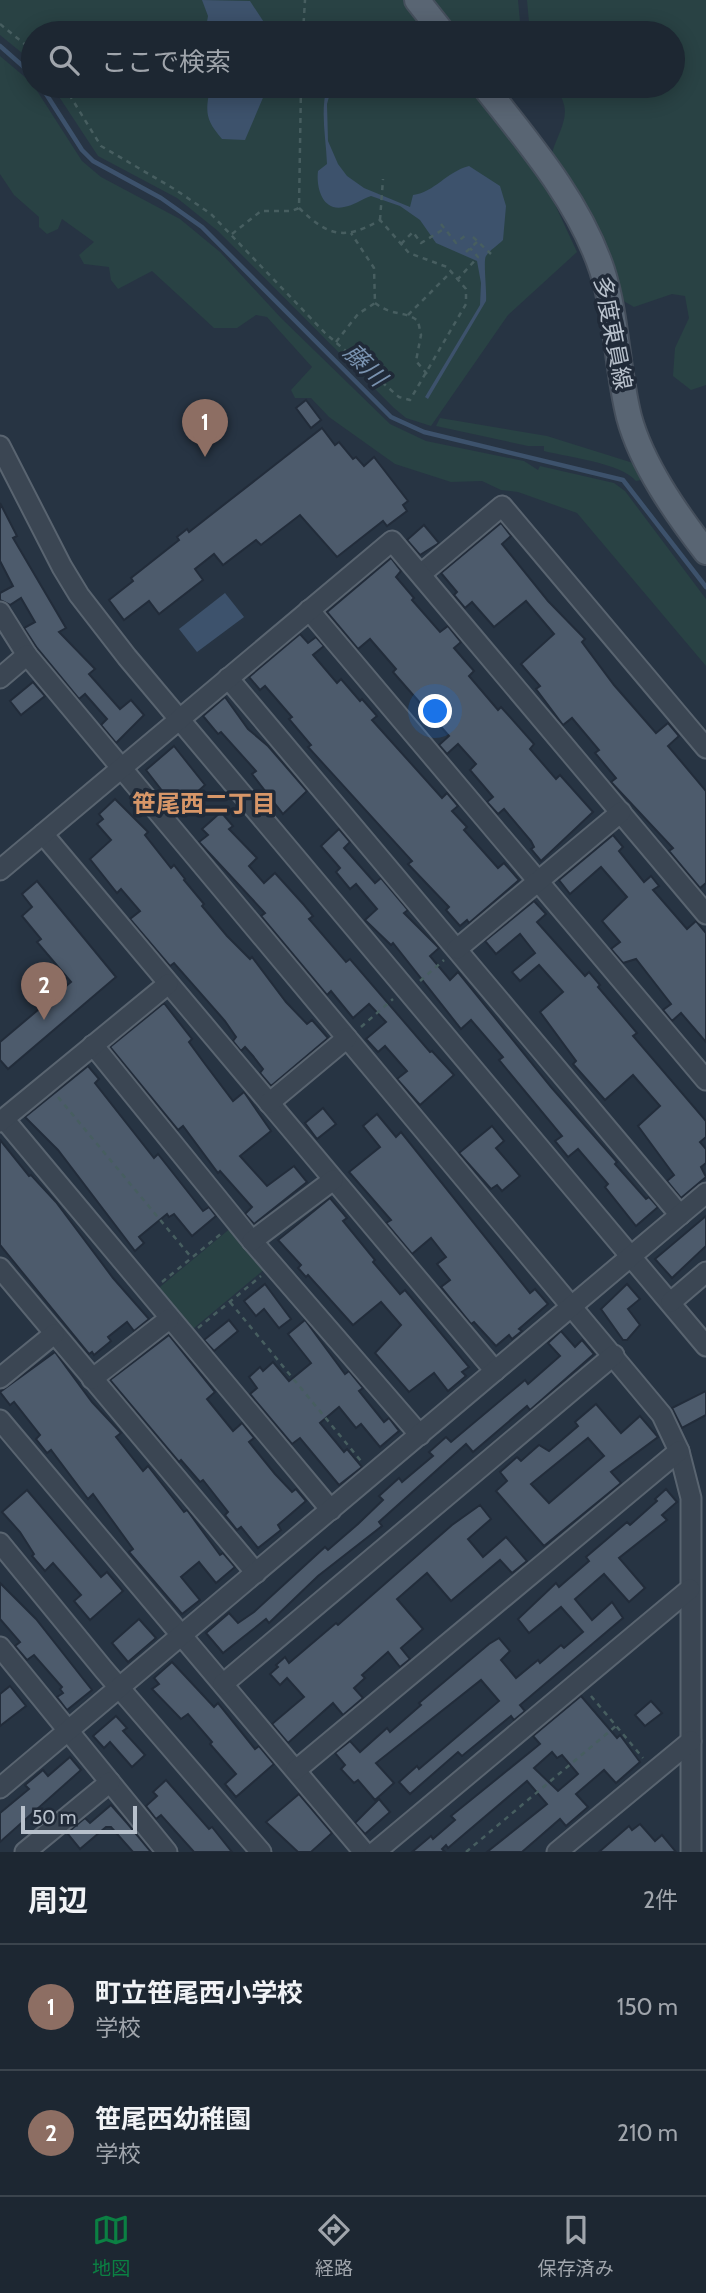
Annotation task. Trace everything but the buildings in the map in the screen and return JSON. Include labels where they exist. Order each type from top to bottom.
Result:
[{"type":"main road","points":[[417,0],[434,21]]},
{"type":"main road","name":"多度東員線","points":[[493,98],[548,169],[580,223],[602,271],[630,420],[653,472],[706,552]]},
{"type":"street","points":[[2,457],[79,595],[178,720],[408,989],[706,1346]]},
{"type":"street","points":[[421,574],[502,506],[706,748]]},
{"type":"street","points":[[0,870],[392,541],[704,907]]},
{"type":"street","points":[[309,610],[706,1080]]},
{"type":"street","points":[[0,612],[27,655],[574,1306],[662,1415],[679,1451],[691,1498],[690,1589],[699,1669],[691,1741],[691,1852]]},
{"type":"street","points":[[0,678],[27,655]]},
{"type":"street","points":[[228,678],[680,1215]]},
{"type":"street","points":[[457,949],[621,812]]},
{"type":"street","points":[[43,834],[495,1371]]},
{"type":"street","points":[[168,984],[2,1121],[331,1510]]},
{"type":"street","points":[[269,1103],[348,1038]]},
{"type":"street","points":[[93,1045],[253,1241],[420,1435]]},
{"type":"street","points":[[253,1241],[333,1180]]},
{"type":"street","points":[[0,1788],[706,1193]]},
{"type":"street","points":[[0,1268],[256,1573]]},
{"type":"street","points":[[671,1302],[706,1272]]},
{"type":"street","points":[[92,1379],[169,1319]]},
{"type":"street","points":[[0,1378],[54,1334]]},
{"type":"street","points":[[223,1684],[614,1355]]},
{"type":"street","points":[[0,1420],[364,1852]]},
{"type":"street","points":[[296,1770],[679,1451]]},
{"type":"street","points":[[0,1543],[261,1852]]},
{"type":"street","points":[[375,1852],[690,1589]]},
{"type":"street","points":[[0,1647],[167,1852]]},
{"type":"street","points":[[557,1852],[691,1741]]},
{"type":"street","points":[[25,1852],[110,1782]]},
{"type":"path","points":[[304,21],[305,0]]},
{"type":"path","points":[[0,24],[21,41]]},
{"type":"path","points":[[71,98],[101,146],[176,190],[232,234],[336,342],[407,401],[414,397],[466,304],[466,289],[442,264],[415,256],[380,220],[383,179]]},
{"type":"path","points":[[299,208],[301,98]]},
{"type":"path","points":[[232,234],[261,211],[292,211],[299,208]]},
{"type":"path","points":[[299,208],[326,230],[352,233],[380,220]]},
{"type":"path","points":[[441,224],[456,243],[466,235]]},
{"type":"path","points":[[401,244],[413,232],[421,243],[444,229]]},
{"type":"path","points":[[352,233],[374,268],[375,303]]},
{"type":"path","points":[[472,236],[491,254]]},
{"type":"path","points":[[466,252],[477,242]]},
{"type":"path","points":[[459,279],[478,257],[470,248]]},
{"type":"path","points":[[408,315],[413,307],[451,272]]},
{"type":"path","points":[[336,342],[358,314],[375,303]]},
{"type":"path","points":[[375,303],[388,313],[408,315],[418,321],[421,327],[416,361],[427,374]]},
{"type":"path","points":[[348,1038],[457,949]]},
{"type":"path","points":[[53,1091],[191,1257]]},
{"type":"path","points":[[155,1288],[230,1227]]},
{"type":"path","points":[[193,1332],[266,1272]]},
{"type":"path","points":[[230,1301],[363,1464]]},
{"type":"path","points":[[584,1689],[647,1763]]},
{"type":"path","points":[[467,1852],[616,1726]]},
{"type":"green space","points":[[0,0],[405,0],[422,21],[21,21],[21,52],[0,35]]},
{"type":"green space","points":[[430,0],[518,0],[520,21],[447,21]]},
{"type":"green space","points":[[527,0],[706,0],[706,385],[691,390],[673,376],[675,348],[689,318],[685,296],[672,294],[634,307],[620,299],[606,245],[552,153],[564,119],[562,98],[685,98],[685,21],[529,21]]},
{"type":"green space","points":[[0,56],[21,74],[21,98],[42,98],[82,161],[101,177],[180,219],[220,252],[281,318],[390,424],[426,441],[524,461],[538,470],[540,466],[614,483],[625,491],[706,599],[706,666],[577,513],[518,492],[501,490],[482,481],[451,482],[395,464],[329,417],[311,398],[295,398],[291,390],[312,367],[267,317],[256,315],[237,328],[214,328],[152,271],[118,289],[111,280],[109,267],[84,264],[79,255],[94,242],[62,219],[58,229],[47,234],[39,227],[39,217],[14,195],[0,174]]},
{"type":"green space","points":[[60,98],[480,98],[545,183],[577,252],[508,315],[431,426],[406,418],[394,408],[218,231],[177,198],[98,156]]},
{"type":"green space","points":[[440,418],[547,436],[630,462],[638,467],[641,480],[636,481],[607,465],[544,451],[544,446],[528,446],[436,426]]},
{"type":"green space","points":[[232,1227],[266,1268],[188,1333],[154,1292]]},
{"type":"water","points":[[202,0],[250,1],[263,21],[207,21]]},
{"type":"water","points":[[208,98],[263,98],[245,140],[222,139],[209,120]]},
{"type":"water","points":[[325,98],[329,98],[328,141],[338,164],[347,176],[364,188],[410,207],[413,195],[428,190],[469,166],[500,186],[506,206],[503,240],[485,259],[486,301],[428,399],[425,397],[480,305],[481,283],[477,261],[436,243],[420,220],[400,206],[371,196],[344,207],[330,206],[322,197],[318,177],[318,171],[327,164]]},
{"type":"water","points":[[225,593],[244,617],[197,652],[179,629]]},
{"type":"waterway","name":"藤川","points":[[0,46],[21,64]]},
{"type":"waterway","name":"藤川","points":[[49,98],[82,150],[93,161],[161,198],[202,227],[391,417],[424,432],[623,480],[706,587]]},
{"type":"place","name":"町立笹尾西小学校","points":[[205,457]]},
{"type":"place","name":"笹尾西幼稚園","points":[[44,1020]]},
{"type":"district","name":"笹尾西二丁目","points":[[204,804]]}]
